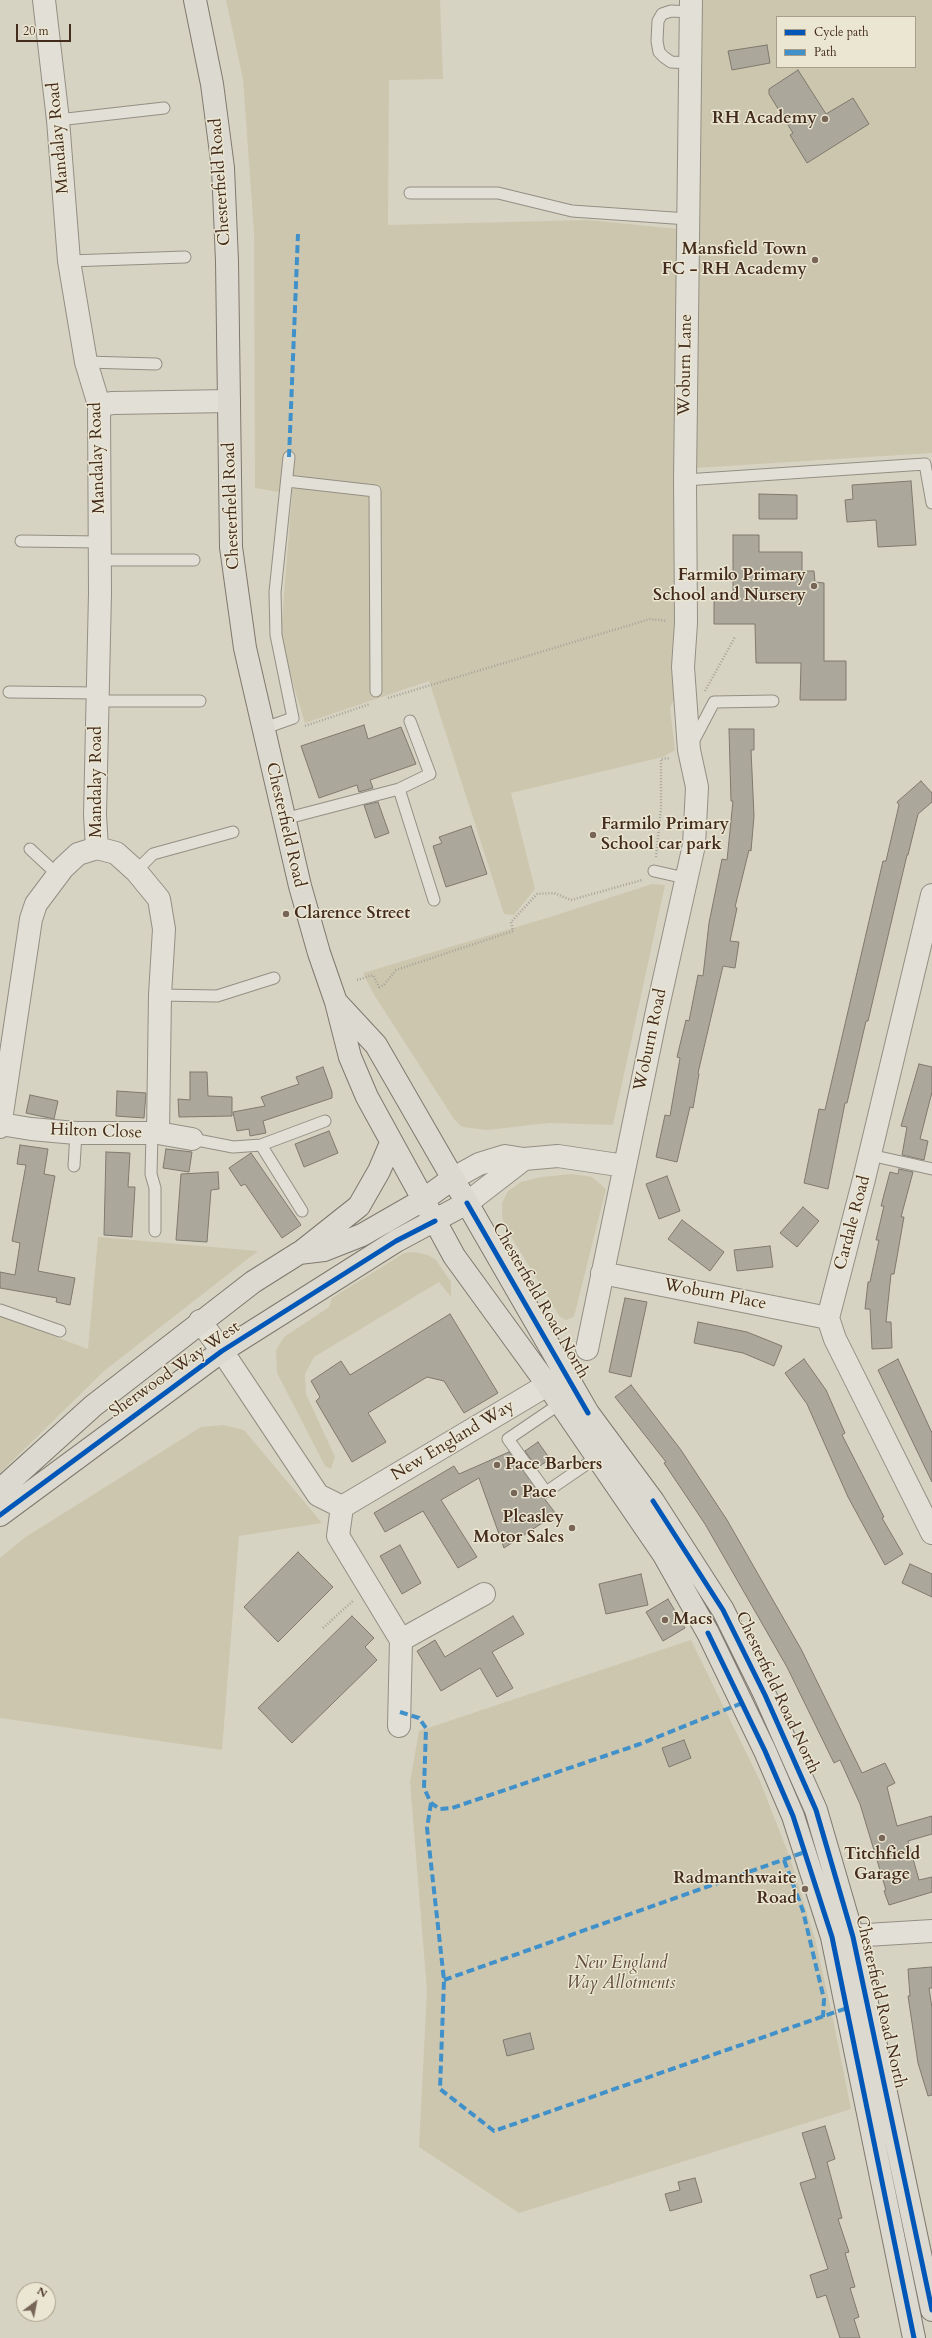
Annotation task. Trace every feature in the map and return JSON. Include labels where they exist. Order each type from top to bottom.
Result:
[{"type":"main road","name":"Chesterfield Road","points":[[195,0],[212,84],[223,168],[231,547],[245,648],[262,729],[312,931],[336,1002]]},
{"type":"main road","name":"Chesterfield Road North","points":[[336,1002],[350,1056],[367,1097],[454,1256],[556,1379]]},
{"type":"main road","name":"Chesterfield Road North","points":[[336,1002],[376,1045],[467,1203],[597,1457],[664,1555],[708,1633],[739,1696],[793,1816],[843,1937],[897,2255],[914,2338]]},
{"type":"main road","points":[[299,1254],[359,1206],[379,1171],[391,1143]]},
{"type":"main road","name":"Sherwood Way West","points":[[0,1490],[93,1406],[200,1321],[252,1282],[299,1254],[324,1250],[362,1235],[423,1200],[452,1179]]},
{"type":"main road","name":"Sherwood Way West","points":[[0,1515],[222,1351],[396,1241],[467,1203]]},
{"type":"main road","name":"Chesterfield Road North","points":[[568,1398],[588,1413],[657,1506],[723,1610],[765,1695],[816,1810],[843,1937],[919,2250],[932,2310]]},
{"type":"main road","points":[[897,2255],[919,2250]]},
{"type":"street","name":"Mandalay Road","points":[[44,0],[58,120],[69,261],[86,362],[99,405],[100,551],[95,815],[97,848]]},
{"type":"street","name":"Woburn Lane","points":[[688,740],[683,667],[686,623],[685,480],[691,6]]},
{"type":"street","points":[[99,405],[113,402],[229,401]]},
{"type":"street","name":"Woburn Road","points":[[587,1349],[685,878],[694,845],[697,787],[688,740]]},
{"type":"street","points":[[0,1127],[31,919],[36,904],[56,877],[78,854],[97,848],[116,853],[136,871],[159,899],[164,929],[155,1133]]},
{"type":"street","name":"Cardale Road","points":[[828,1318],[870,1155],[932,895]]},
{"type":"street","name":"Hilton Close","points":[[0,1124],[31,1129],[76,1133],[155,1133],[192,1138]]},
{"type":"street","points":[[452,1179],[479,1164],[505,1156],[524,1159],[558,1156],[625,1166]]},
{"type":"street","points":[[467,1203],[524,1159]]},
{"type":"street","name":"Woburn Place","points":[[602,1273],[828,1318]]},
{"type":"street","points":[[828,1318],[835,1339],[932,1533]]},
{"type":"street","points":[[200,1321],[222,1351],[318,1495],[342,1507],[338,1536],[401,1640],[399,1726]]},
{"type":"street","name":"New England Way","points":[[342,1507],[556,1379]]},
{"type":"street","points":[[401,1640],[484,1594]]},
{"type":"street","points":[[843,1937],[932,1931]]},
{"type":"lane","points":[[690,62],[671,62],[659,52],[657,41],[658,21],[662,14],[691,6]]},
{"type":"lane","points":[[58,120],[164,108]]},
{"type":"lane","points":[[410,193],[498,194],[572,212],[688,219]]},
{"type":"lane","points":[[69,261],[185,257]]},
{"type":"lane","points":[[86,362],[156,364]]},
{"type":"lane","points":[[262,729],[293,718],[276,635],[275,621],[275,592],[289,457]]},
{"type":"lane","points":[[685,480],[925,464],[932,503]]},
{"type":"lane","points":[[287,481],[375,491],[379,696]]},
{"type":"lane","points":[[21,541],[100,551],[194,560]]},
{"type":"lane","points":[[9,692],[200,701]]},
{"type":"lane","points":[[688,740],[714,702],[773,701]]},
{"type":"lane","points":[[284,819],[399,789],[430,774],[410,721]]},
{"type":"lane","points":[[399,789],[434,900]]},
{"type":"lane","points":[[136,871],[153,854],[233,832]]},
{"type":"lane","points":[[30,849],[56,877]]},
{"type":"lane","points":[[654,871],[685,878]]},
{"type":"lane","points":[[160,995],[217,996],[274,978]]},
{"type":"lane","points":[[192,1138],[233,1147],[261,1144],[325,1121]]},
{"type":"lane","points":[[74,1166],[76,1133]]},
{"type":"lane","points":[[154,1231],[155,1188],[151,1174],[155,1133]]},
{"type":"lane","points":[[261,1144],[302,1211]]},
{"type":"lane","points":[[870,1155],[932,1169]]},
{"type":"lane","points":[[0,1310],[60,1331]]},
{"type":"lane","points":[[568,1398],[508,1439],[546,1492],[597,1457]]},
{"type":"path","points":[[379,696],[650,619],[686,623]]},
{"type":"path","points":[[303,726],[375,703]]},
{"type":"path","points":[[357,980],[373,975],[379,987],[384,985],[396,970],[513,931],[511,922],[537,894],[554,893],[571,900],[653,876],[654,871]]},
{"type":"path","points":[[323,1628],[369,1586]]},
{"type":"green space","points":[[226,0],[440,0],[443,79],[389,80],[388,225],[588,220],[678,229],[679,688],[670,708],[675,750],[663,757],[511,793],[535,889],[514,915],[504,914],[429,681],[305,723],[291,677],[281,633],[292,494],[255,488],[254,232],[243,79]]},
{"type":"green space","name":"Mansfield Town FC - RH Academy","points":[[702,0],[932,0],[932,453],[695,468]]},
{"type":"green space","points":[[652,884],[665,885],[613,1125],[549,1123],[487,1130],[462,1127],[454,1119],[373,993],[363,973],[550,917]]},
{"type":"green space","points":[[572,1174],[592,1177],[606,1189],[574,1317],[566,1320],[560,1317],[507,1230],[502,1217],[502,1203],[508,1191],[521,1182],[541,1177]]},
{"type":"green space","points":[[98,1237],[258,1251],[104,1371],[0,1473],[0,1316],[88,1349]]},
{"type":"green space","points":[[414,1252],[428,1255],[436,1260],[451,1282],[451,1297],[439,1282],[314,1357],[305,1374],[306,1394],[335,1457],[331,1469],[325,1466],[277,1373],[276,1350],[284,1337],[329,1307],[332,1298],[404,1253]]},
{"type":"green space","points":[[223,1425],[244,1430],[322,1523],[239,1536],[222,1750],[0,1718],[0,1558],[24,1538],[201,1427]]},
{"type":"green space","name":"New England Way Allotments","points":[[691,1640],[760,1781],[790,1858],[815,1939],[851,2109],[519,2213],[419,2147],[427,1991],[410,1782],[419,1731]]},
{"type":"building","points":[[767,45],[770,63],[732,70],[728,51]]},
{"type":"building","name":"RH Academy","points":[[798,70],[826,114],[853,98],[869,124],[807,163],[790,135],[793,133],[769,94],[769,89]]},
{"type":"building","points":[[911,481],[916,545],[878,547],[876,520],[847,522],[845,500],[853,499],[852,485]]},
{"type":"building","points":[[759,494],[797,495],[797,519],[759,519]]},
{"type":"building","points":[[733,535],[759,535],[759,552],[802,552],[802,571],[814,571],[815,582],[824,583],[824,661],[846,661],[846,700],[800,700],[801,663],[756,663],[755,624],[714,624],[714,598],[733,598]]},
{"type":"building","points":[[364,725],[368,739],[401,727],[416,764],[370,780],[373,788],[359,792],[357,785],[319,798],[301,746]]},
{"type":"building","points":[[729,729],[754,729],[754,750],[751,750],[754,816],[751,851],[749,850],[735,907],[737,908],[730,941],[739,942],[735,968],[723,966],[698,1073],[693,1108],[690,1107],[677,1162],[656,1157],[665,1115],[670,1116],[680,1058],[677,1057],[686,1020],[689,1021],[698,975],[703,976],[709,923],[722,859],[727,860],[733,801],[731,801]]},
{"type":"building","points":[[921,781],[932,793],[932,802],[918,814],[868,1021],[866,1021],[847,1103],[845,1103],[828,1189],[804,1183],[819,1109],[825,1110],[883,861],[886,861],[899,805],[897,802]]},
{"type":"building","points":[[378,802],[389,833],[375,838],[364,805]]},
{"type":"building","points":[[471,826],[487,874],[446,887],[433,846],[442,843],[439,837]]},
{"type":"building","points":[[919,1064],[932,1067],[932,1092],[920,1139],[928,1141],[924,1160],[902,1155],[907,1127],[901,1126]]},
{"type":"building","points":[[323,1067],[332,1092],[332,1098],[263,1121],[266,1133],[250,1136],[249,1129],[237,1131],[233,1112],[265,1106],[261,1097],[299,1084],[296,1077]]},
{"type":"building","points":[[190,1072],[207,1072],[208,1096],[232,1097],[232,1116],[179,1117],[178,1099],[190,1100]]},
{"type":"building","points":[[117,1091],[146,1093],[144,1118],[116,1116]]},
{"type":"building","points":[[30,1095],[58,1101],[54,1119],[26,1113]]},
{"type":"building","points":[[329,1131],[338,1153],[304,1167],[295,1144]]},
{"type":"building","points":[[20,1145],[48,1149],[44,1174],[55,1176],[38,1271],[75,1278],[70,1305],[56,1302],[57,1298],[0,1288],[0,1272],[15,1275],[20,1243],[12,1241],[26,1165],[17,1164]]},
{"type":"building","points":[[166,1149],[192,1152],[189,1172],[163,1168]]},
{"type":"building","points":[[106,1152],[130,1153],[128,1187],[135,1187],[132,1237],[104,1235]]},
{"type":"building","points":[[251,1153],[301,1225],[282,1238],[245,1184],[241,1186],[229,1168]]},
{"type":"building","points":[[899,1169],[913,1172],[901,1217],[904,1217],[894,1274],[891,1274],[886,1322],[891,1322],[892,1348],[872,1349],[870,1309],[865,1309],[868,1282],[870,1282],[879,1240],[876,1240],[884,1206],[881,1206],[890,1172],[898,1174]]},
{"type":"building","points":[[218,1172],[219,1189],[211,1190],[207,1242],[176,1240],[181,1174]]},
{"type":"building","points":[[667,1176],[680,1211],[659,1219],[646,1184]]},
{"type":"building","points":[[803,1207],[819,1221],[797,1247],[780,1233]]},
{"type":"building","points":[[682,1220],[724,1252],[710,1271],[668,1239]]},
{"type":"building","points":[[770,1246],[773,1267],[737,1271],[734,1250]]},
{"type":"building","points":[[625,1298],[647,1302],[631,1377],[609,1372]]},
{"type":"building","points":[[450,1314],[498,1393],[464,1413],[444,1381],[427,1377],[368,1413],[386,1442],[352,1462],[316,1401],[320,1397],[311,1381],[341,1361],[350,1375]]},
{"type":"building","points":[[698,1322],[747,1332],[782,1346],[774,1366],[743,1353],[694,1343]]},
{"type":"building","points":[[804,1359],[826,1390],[845,1433],[842,1435],[884,1517],[882,1518],[903,1554],[885,1565],[848,1497],[807,1404],[785,1373]]},
{"type":"building","points":[[898,1359],[932,1433],[932,1482],[878,1370]]},
{"type":"building","points":[[631,1385],[681,1450],[727,1520],[801,1649],[862,1773],[885,1763],[895,1783],[887,1787],[897,1826],[932,1816],[932,1834],[908,1841],[919,1880],[932,1877],[932,1892],[889,1905],[884,1891],[886,1890],[860,1804],[840,1760],[834,1763],[787,1667],[705,1524],[664,1463],[666,1462],[615,1397]]},
{"type":"building","points":[[538,1442],[550,1459],[537,1468],[525,1451]]},
{"type":"building","points":[[509,1452],[556,1514],[504,1548],[479,1478],[441,1500],[477,1557],[458,1568],[423,1511],[385,1532],[374,1513],[454,1466],[459,1474]]},
{"type":"building","points":[[400,1545],[421,1583],[402,1594],[380,1556]]},
{"type":"building","points":[[298,1552],[333,1587],[278,1642],[244,1607]]},
{"type":"building","points":[[910,1564],[932,1574],[932,1597],[902,1583]]},
{"type":"building","points":[[641,1574],[648,1605],[606,1614],[599,1584]]},
{"type":"building","name":"Macs","points":[[668,1599],[685,1628],[663,1641],[646,1612]]},
{"type":"building","points":[[352,1616],[374,1638],[365,1647],[377,1660],[292,1743],[258,1708]]},
{"type":"building","points":[[513,1616],[524,1634],[492,1652],[513,1688],[497,1697],[480,1668],[441,1691],[417,1651],[435,1640],[445,1657]]},
{"type":"building","points":[[684,1740],[691,1758],[669,1767],[662,1748]]},
{"type":"building","points":[[932,1967],[932,1988],[929,1988],[932,2008],[932,2095],[928,2096],[918,2063],[908,1996],[910,1996],[908,1969]]},
{"type":"building","points":[[530,2033],[534,2049],[507,2056],[503,2040]]},
{"type":"building","points":[[825,2126],[835,2159],[827,2162],[842,2218],[838,2219],[849,2252],[845,2253],[855,2287],[850,2288],[859,2317],[854,2319],[860,2338],[840,2338],[826,2295],[817,2298],[810,2275],[828,2269],[800,2183],[816,2178],[802,2133]]},
{"type":"building","points":[[695,2178],[702,2202],[670,2211],[665,2194],[680,2190],[678,2182]]},
{"type":"marked path","points":[[289,457],[298,234]]},
{"type":"marked path","points":[[400,1712],[419,1718],[426,1728],[424,1788],[431,1803],[440,1809],[452,1808],[640,1744],[742,1703]]},
{"type":"marked path","points":[[431,1803],[427,1828],[444,1980],[440,2089],[494,2131],[847,2008]]},
{"type":"marked path","points":[[444,1980],[805,1852]]},
{"type":"marked path","points":[[784,1860],[803,1911],[824,1999],[823,2017]]},
{"type":"cycle path","points":[[467,1203],[588,1413]]},
{"type":"cycle path","points":[[0,1515],[222,1351],[396,1241],[435,1221]]},
{"type":"cycle path","points":[[653,1501],[723,1610],[765,1695],[816,1810],[853,1937],[932,2310]]},
{"type":"cycle path","points":[[708,1633],[765,1751],[793,1816],[832,1937],[914,2338]]},
{"type":"place","name":"RH Academy","points":[[825,119]]},
{"type":"place","name":"Mansfield Town FC - RH Academy","points":[[815,260]]},
{"type":"place","name":"Farmilo Primary School and Nursery","points":[[814,586]]},
{"type":"place","name":"Farmilo Primary School car park","points":[[593,835]]},
{"type":"place","name":"Clarence Street","points":[[286,914]]},
{"type":"place","name":"Pace Barbers","points":[[497,1465]]},
{"type":"place","name":"Pace","points":[[514,1493]]},
{"type":"place","name":"Pleasley Motor Sales","points":[[572,1528]]},
{"type":"place","name":"Macs","points":[[665,1620]]},
{"type":"place","name":"Titchfield Garage","points":[[882,1838]]},
{"type":"place","name":"Radmanthwaite Road","points":[[805,1889]]}]
